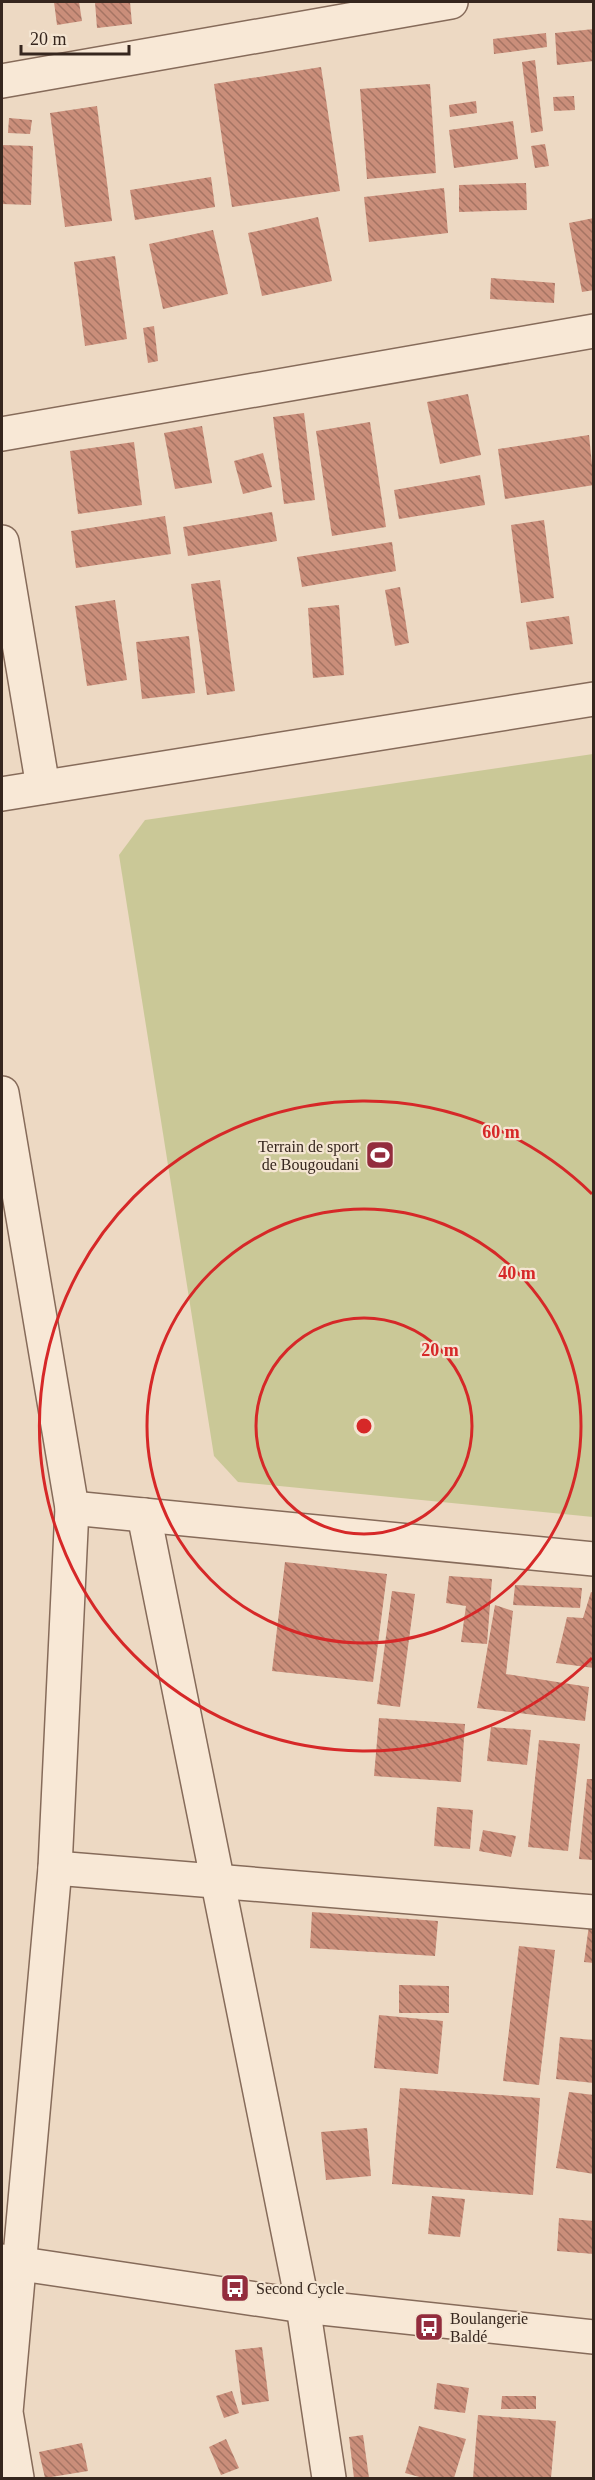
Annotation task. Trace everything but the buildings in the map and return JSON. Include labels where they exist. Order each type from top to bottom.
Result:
[{"type":"street","points":[[2,81],[451,2]]},
{"type":"street","points":[[2,434],[594,331]]},
{"type":"street","points":[[2,542],[43,787]]},
{"type":"street","points":[[2,794],[594,699]]},
{"type":"street","points":[[2,1093],[72,1508],[55,1868],[10,2262],[4,2413],[17,2478]]},
{"type":"street","points":[[72,1508],[594,1559]]},
{"type":"street","points":[[144,1515],[303,2306],[329,2478]]},
{"type":"street","points":[[55,1868],[594,1912]]},
{"type":"street","points":[[10,2262],[303,2306],[594,2337]]},
{"type":"shaded area","name":"Terrain de sport de Bougoudani","points":[[593,754],[593,1517],[238,1482],[214,1456],[119,855],[145,820]]},
{"type":"place","name":"Terrain de sport de Bougoudani","points":[[380,1155]]},
{"type":"place","name":"Second Cycle","points":[[235,2288]]},
{"type":"place","name":"Boulangerie Baldé","points":[[429,2327]]}]
